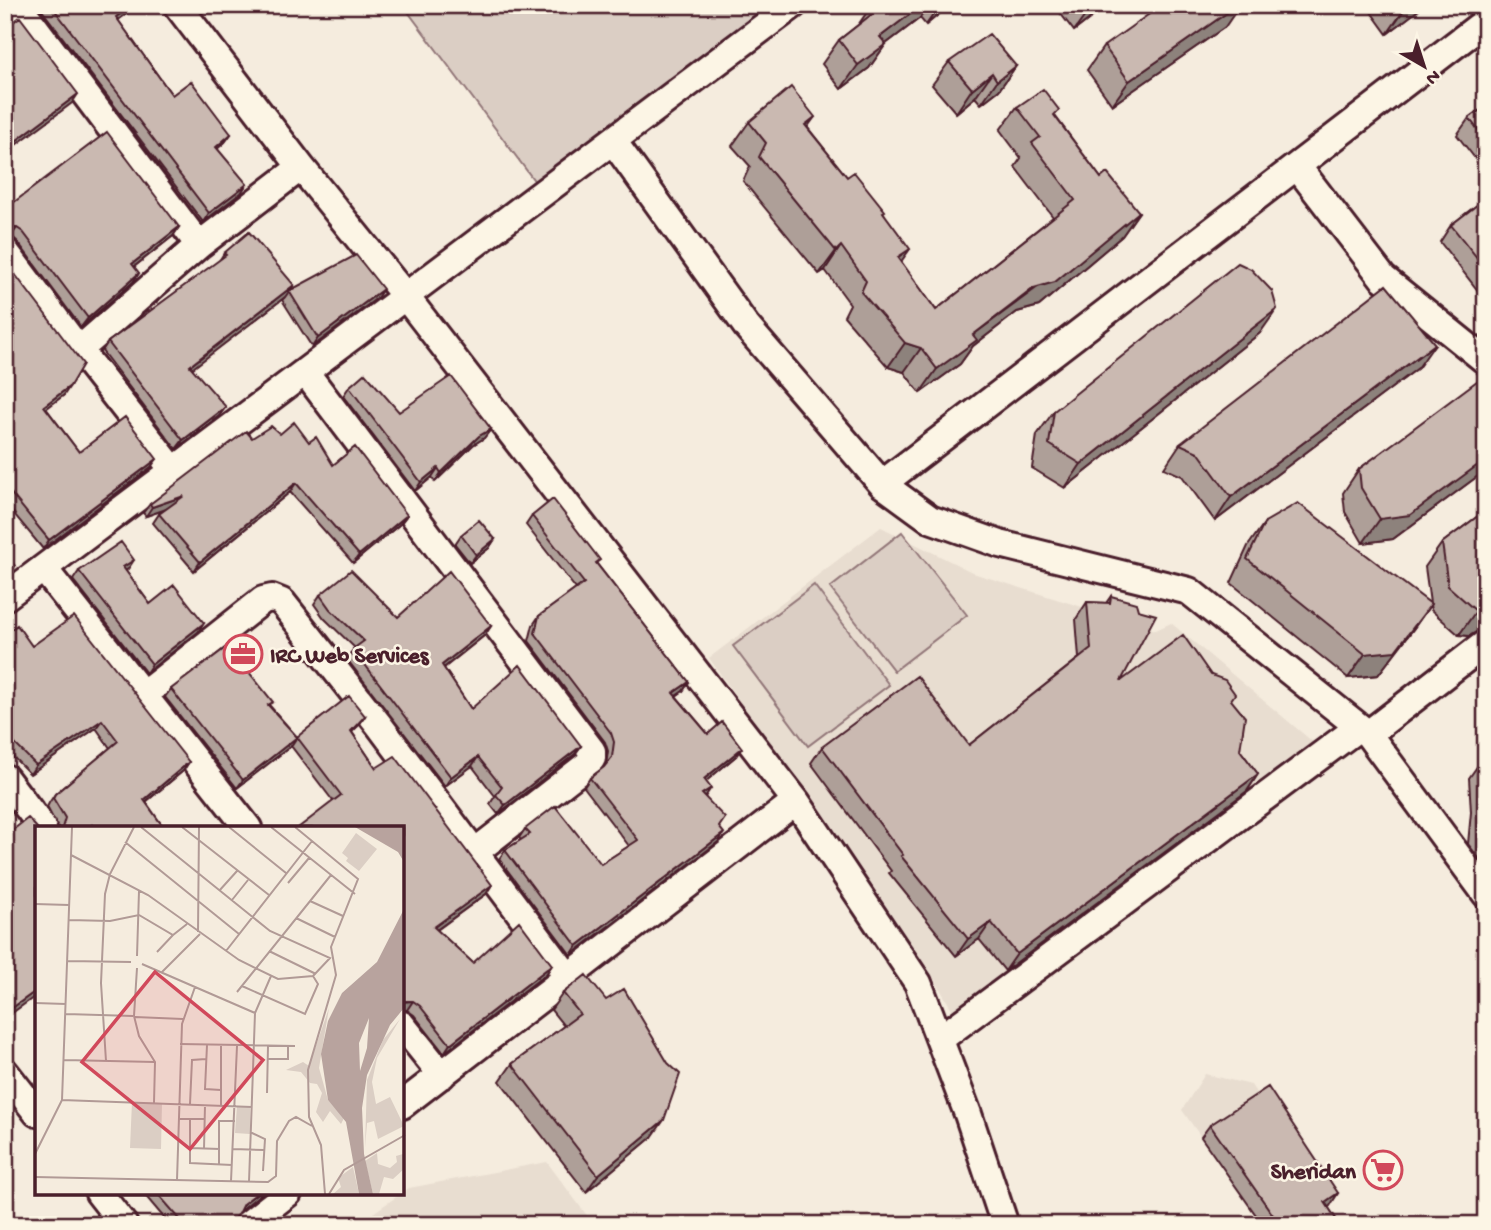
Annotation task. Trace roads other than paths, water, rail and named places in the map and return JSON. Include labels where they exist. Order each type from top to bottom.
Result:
[{"type":"street","points":[[18,5],[199,245]]},
{"type":"street","points":[[177,5],[796,801],[918,983],[1005,1225]]},
{"type":"street","points":[[5,597],[793,5]]},
{"type":"street","points":[[882,484],[1486,21]]},
{"type":"street","points":[[613,141],[747,327],[882,484],[930,519],[1000,544],[1189,591],[1364,730],[1486,894]]},
{"type":"street","points":[[1297,166],[1383,278],[1486,361]]},
{"type":"street","points":[[79,349],[199,245],[301,167]]},
{"type":"street","points":[[5,251],[174,471]]},
{"type":"street","points":[[306,373],[592,751],[588,764],[475,852]]},
{"type":"street","points":[[44,569],[246,826]]},
{"type":"street","points":[[144,695],[263,600],[272,598],[282,602],[379,725],[568,977]]},
{"type":"street","points":[[940,1039],[1486,643]]},
{"type":"street","points":[[5,778],[41,826]]},
{"type":"street","points":[[404,1104],[796,801]]},
{"type":"street","points":[[404,1028],[442,1075]]},
{"type":"street","points":[[5,1072],[35,1110]]},
{"type":"street","points":[[101,1195],[124,1225]]},
{"type":"street","points":[[247,1225],[285,1195]]},
{"type":"place","name":"IRC Web Services","points":[[243,654]]},
{"type":"place","name":"Sheridan","points":[[1383,1170]]}]
